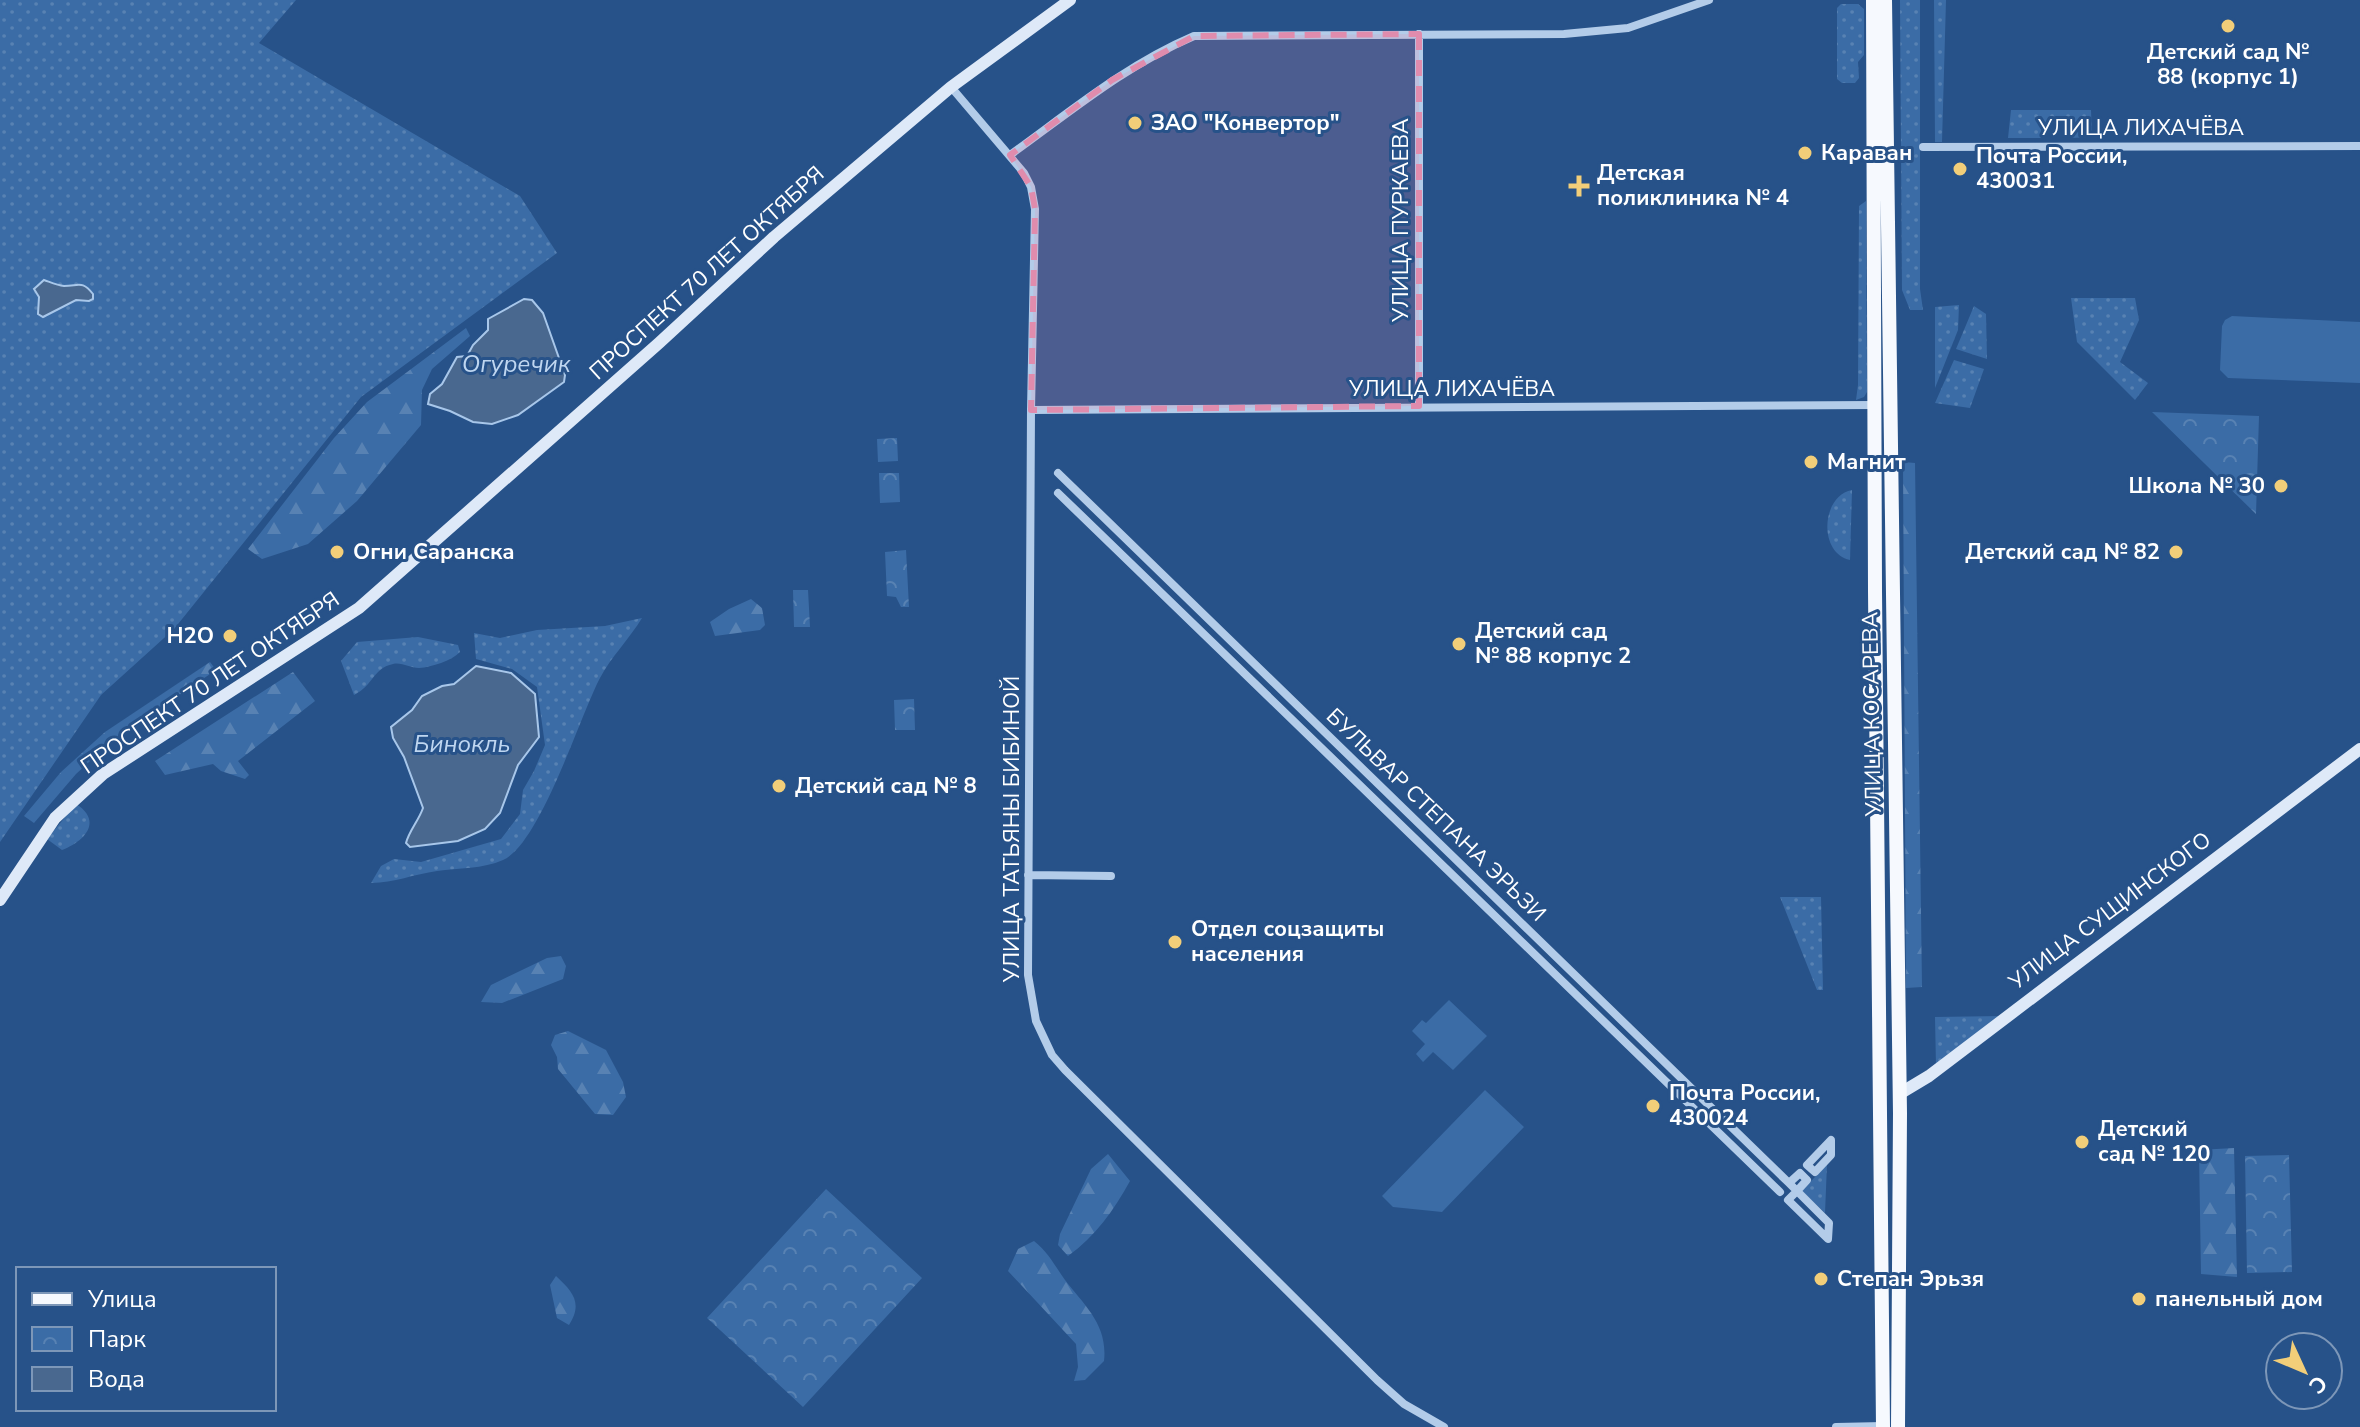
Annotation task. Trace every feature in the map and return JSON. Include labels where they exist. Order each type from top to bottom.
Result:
[{"type":"main road","name":"ПРОСПЕКТ 70 ЛЕТ ОКТЯБРЯ","points":[[0,900],[55,818],[103,774],[336,624],[379,592],[774,237],[951,87],[1070,0]]},
{"type":"main road","name":"УЛИЦА КОСАРЕВА","points":[[1873,0],[1880,1095],[1890,1426]]},
{"type":"main road","name":"УЛИЦА КОСАРЕВА","points":[[1885,0],[1899,1094],[1890,1426]]},
{"type":"main road","points":[[1874,405],[1890,405]]},
{"type":"main road","name":"УЛИЦА СУЩИНСКОГО","points":[[1880,1095],[1899,1094],[1929,1076],[2360,749]]},
{"type":"street","points":[[1010,155],[1112,80],[1162,50],[1194,36],[1564,34],[1628,28],[1709,0]]},
{"type":"street","name":"УЛИЦА ПУРКАЕВА","points":[[1419,34],[1419,406]]},
{"type":"street","name":"УЛИЦА ТАТЬЯНЫ БИБИНОЙ","points":[[951,87],[1010,155],[1031,187],[1035,209],[1028,975],[1036,1021],[1052,1055],[1120,1127],[1377,1380],[1404,1404],[1444,1427]]},
{"type":"street","name":"УЛИЦА ЛИХАЧЁВА","points":[[1923,147],[2360,146]]},
{"type":"street","name":"УЛИЦА ЛИХАЧЁВА","points":[[1031,410],[1874,405]]},
{"type":"street","name":"БУЛЬВАР СТЕПАНА ЭРЬЗИ","points":[[1058,473],[1789,1183]]},
{"type":"street","name":"БУЛЬВАР СТЕПАНА ЭРЬЗИ","points":[[1058,493],[1780,1192]]},
{"type":"street","points":[[1028,875],[1111,876]]},
{"type":"street","points":[[1789,1183],[1797,1191],[1829,1223],[1828,1239],[1788,1200],[1797,1191],[1807,1180],[1800,1173],[1789,1183]]},
{"type":"street","points":[[1836,1427],[1890,1426]]},
{"type":"highlighted area","points":[[1419,34],[1419,406],[1031,410],[1035,209],[1031,187],[1010,155],[1112,80],[1194,36]]},
{"type":"green space","points":[[0,0],[296,0],[259,43],[520,196],[557,253],[361,397],[174,629],[101,695],[0,842]]},
{"type":"green space","points":[[1900,0],[1920,0],[1920,289],[1923,310],[1910,310],[1902,290]]},
{"type":"green space","points":[[1934,0],[1946,0],[1942,142],[1935,142]]},
{"type":"green space","points":[[1841,4],[1858,4],[1864,9],[1864,55],[1858,62],[1859,78],[1855,83],[1842,83],[1837,79],[1837,8]]},
{"type":"green space","points":[[2011,110],[2091,110],[2092,137],[2071,138],[2070,123],[2042,123],[2041,138],[2008,138]]},
{"type":"green space","points":[[1866,201],[1867,392],[1856,400],[1859,206]]},
{"type":"green space","points":[[2071,298],[2135,298],[2139,320],[2120,362],[2148,383],[2135,400],[2077,342]]},
{"type":"green space","points":[[1959,305],[1958,330],[1935,388],[1935,307]]},
{"type":"green space","points":[[1974,306],[1986,314],[1987,359],[1956,349]]},
{"type":"green space","points":[[2232,316],[2360,322],[2360,383],[2228,378],[2220,370],[2222,326]]},
{"type":"green space","points":[[466,328],[470,336],[432,369],[422,390],[421,425],[357,501],[308,544],[262,559],[248,549],[334,438],[367,402]]},
{"type":"green space","points":[[1954,360],[1984,369],[1970,408],[1935,403]]},
{"type":"green space","points":[[2152,412],[2259,416],[2256,514]]},
{"type":"green space","points":[[897,438],[898,461],[878,462],[877,439]]},
{"type":"green space","points":[[1903,462],[1915,463],[1922,987],[1906,988]]},
{"type":"green space","points":[[879,473],[899,473],[900,502],[880,503]]},
{"type":"green space","points":[[1852,490],[1850,560],[1832,547],[1827,525],[1834,502]]},
{"type":"green space","points":[[906,550],[909,607],[901,607],[896,597],[887,596],[885,552]]},
{"type":"green space","points":[[793,590],[808,590],[810,627],[794,627]]},
{"type":"green space","points":[[751,599],[762,608],[765,625],[760,630],[715,636],[710,622]]},
{"type":"green space","points":[[642,618],[600,678],[545,805],[517,849],[503,860],[487,865],[371,883],[381,866],[394,859],[421,862],[501,839],[520,814],[523,790],[545,745],[537,687],[512,669],[476,659],[474,633],[500,638],[537,630],[605,626]]},
{"type":"green space","points":[[418,637],[458,645],[460,652],[430,666],[386,666],[354,695],[341,661],[357,642]]},
{"type":"green space","points":[[210,662],[216,670],[113,740],[76,774],[34,823],[24,816],[61,772],[105,732]]},
{"type":"green space","points":[[293,672],[315,701],[238,761],[249,775],[245,779],[221,771],[213,764],[165,775],[155,761]]},
{"type":"green space","points":[[914,699],[915,730],[895,730],[894,700]]},
{"type":"green space","points":[[76,804],[84,810],[90,824],[84,836],[62,850],[47,839]]},
{"type":"green space","points":[[1780,897],[1821,897],[1823,990],[1817,990]]},
{"type":"green space","points":[[561,956],[566,966],[563,979],[502,1003],[481,1002],[491,985],[547,958]]},
{"type":"green space","points":[[1449,1000],[1487,1036],[1453,1070],[1433,1052],[1423,1062],[1416,1054],[1425,1044],[1412,1031],[1422,1020],[1426,1023]]},
{"type":"green space","points":[[2003,1016],[1936,1066],[1935,1017]]},
{"type":"green space","points":[[568,1031],[606,1050],[623,1082],[626,1097],[613,1115],[595,1114],[558,1069],[551,1045],[555,1035]]},
{"type":"green space","points":[[1485,1090],[1524,1127],[1442,1212],[1393,1207],[1382,1196]]},
{"type":"green space","points":[[2234,1148],[2237,1277],[2201,1274],[2199,1150]]},
{"type":"green space","points":[[1108,1154],[1130,1181],[1103,1222],[1068,1256],[1058,1245],[1060,1234],[1091,1169]]},
{"type":"green space","points":[[2289,1155],[2292,1272],[2247,1273],[2245,1156]]},
{"type":"green space","points":[[1827,1164],[1825,1213],[1802,1191]]},
{"type":"green space","points":[[826,1189],[922,1278],[803,1407],[707,1318]]},
{"type":"green space","points":[[1034,1241],[1047,1254],[1099,1326],[1104,1361],[1085,1380],[1074,1381],[1078,1367],[1076,1344],[1008,1271],[1018,1249]]},
{"type":"green space","points":[[556,1276],[567,1287],[576,1304],[569,1325],[557,1318],[550,1285]]},
{"type":"water","points":[[44,280],[64,286],[83,285],[93,294],[93,299],[76,300],[43,317],[38,314],[39,297],[34,289]]},
{"type":"water","name":"Огуречик","points":[[524,299],[532,300],[543,313],[565,375],[564,382],[518,415],[492,424],[473,422],[428,404],[430,394],[442,384],[457,357],[467,356],[488,330],[488,319]]},
{"type":"water","name":"Бинокль","points":[[476,666],[511,673],[535,694],[539,737],[518,765],[500,813],[485,829],[458,841],[410,847],[407,839],[423,808],[391,727],[412,710],[422,696],[454,684]]},
{"type":"place","name":"Детский сад № 88 (корпус 1)","points":[[2228,26]]},
{"type":"place","name":"ЗАО \"Конвертор\"","points":[[1135,123]]},
{"type":"place","name":"Караван","points":[[1805,153]]},
{"type":"place","name":"Почта России, 430031","points":[[1960,169]]},
{"type":"place","name":"Детская поликлиника № 4","points":[[1579,186]]},
{"type":"place","name":"Магнит","points":[[1811,462]]},
{"type":"place","name":"Школа № 30","points":[[2281,486]]},
{"type":"place","name":"Огни Саранска","points":[[337,552]]},
{"type":"place","name":"Детский сад № 82","points":[[2176,552]]},
{"type":"place","name":"H2O","points":[[230,636]]},
{"type":"place","name":"Детский сад № 88 корпус 2","points":[[1459,644]]},
{"type":"place","name":"Детский сад № 8","points":[[779,786]]},
{"type":"place","name":"Отдел соцзащиты населения","points":[[1175,942]]},
{"type":"place","name":"Почта России, 430024","points":[[1653,1106]]},
{"type":"place","name":"Детский сад № 120","points":[[2082,1142]]},
{"type":"place","name":"Степан Эрьзя","points":[[1821,1279]]},
{"type":"place","name":"панельный дом","points":[[2139,1299]]}]
